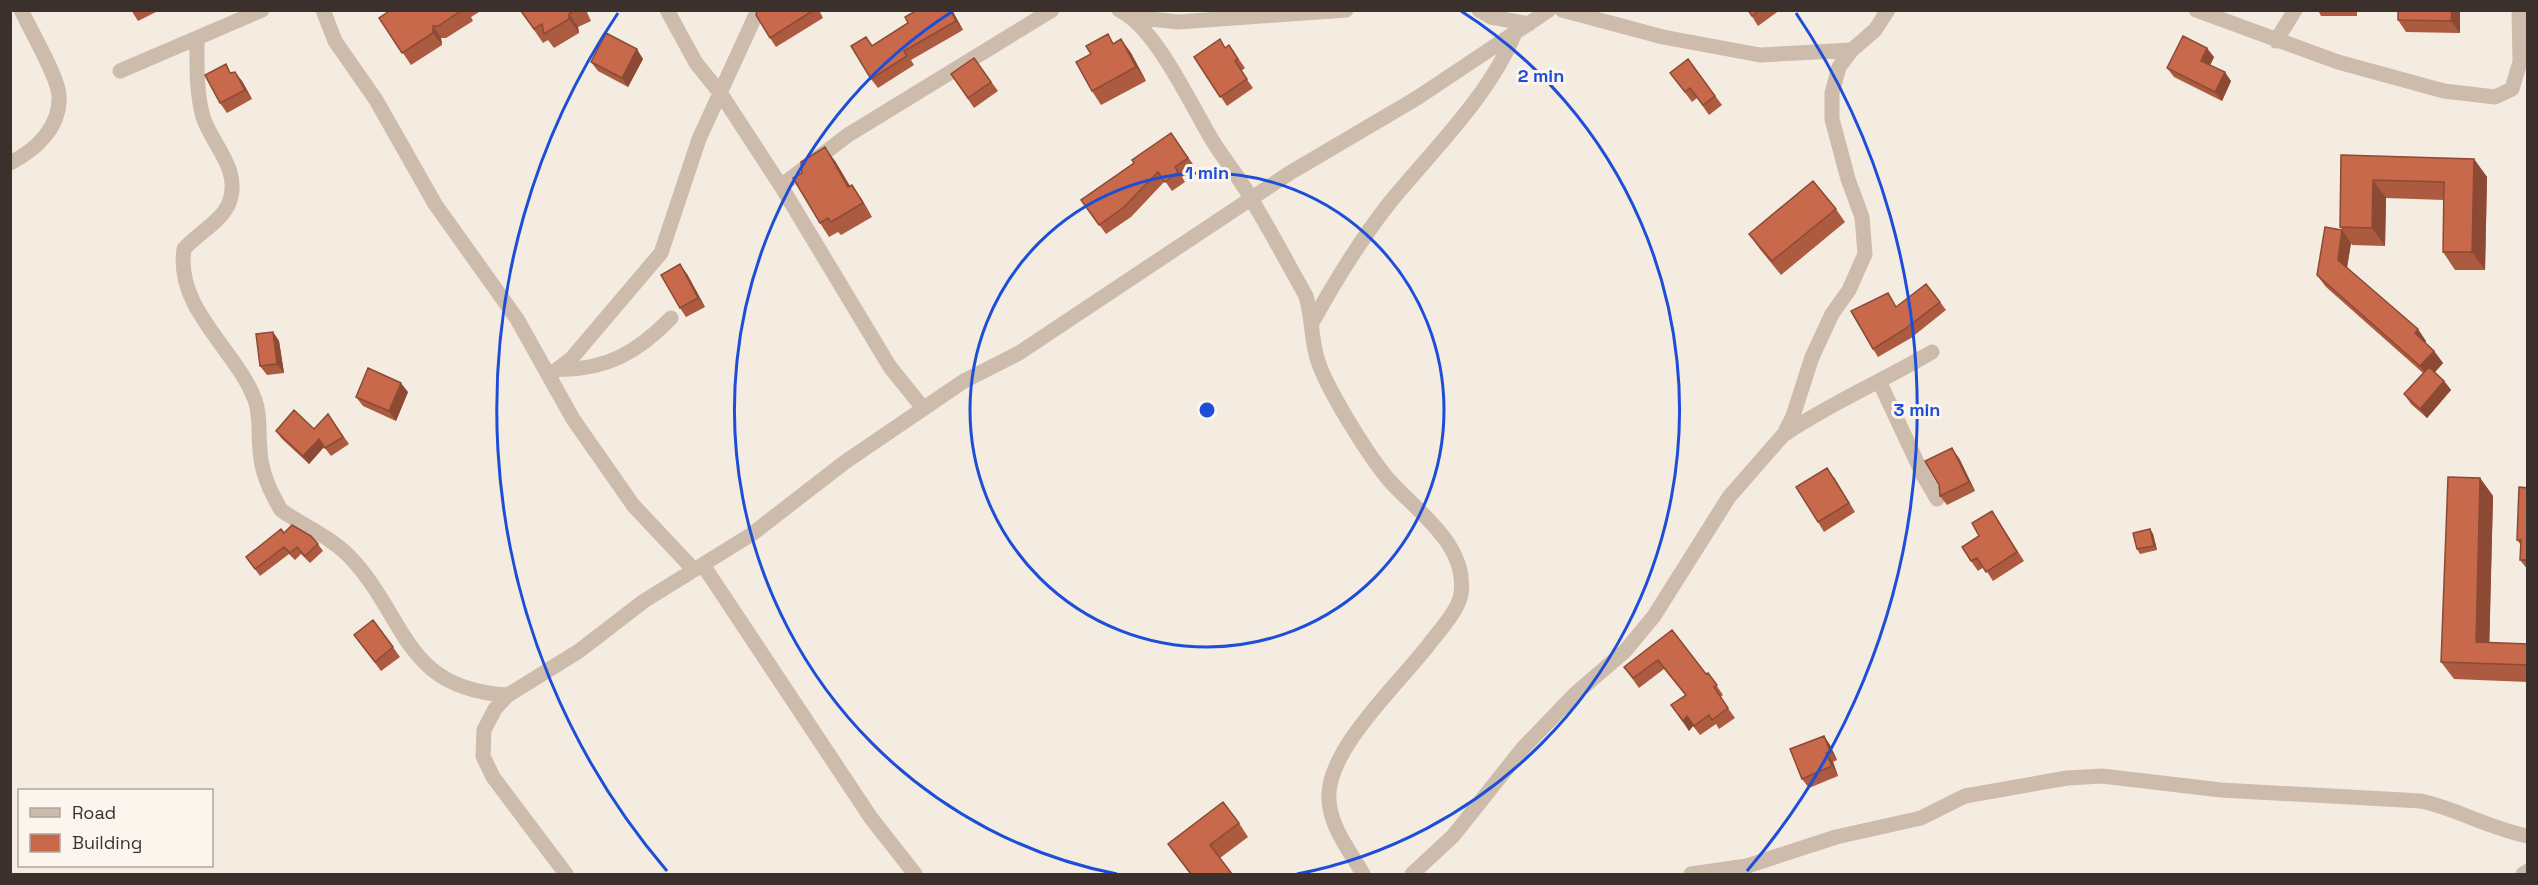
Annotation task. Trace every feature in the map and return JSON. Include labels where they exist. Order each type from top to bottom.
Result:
[{"type":"street","points":[[10,163],[37,147],[51,129],[59,94],[21,10]]},
{"type":"street","points":[[120,71],[262,10]]},
{"type":"street","points":[[322,10],[335,41],[376,100],[435,204],[554,372],[573,418],[607,470],[633,505],[699,568],[872,818],[915,874]]},
{"type":"street","points":[[667,10],[696,63],[721,94],[781,186],[890,367],[923,408]]},
{"type":"street","points":[[554,372],[571,359],[661,253],[672,227],[696,147],[758,10]]},
{"type":"street","points":[[781,186],[848,135],[1052,10]]},
{"type":"street","points":[[1125,14],[1178,22],[1346,10]]},
{"type":"street","points":[[1479,10],[1522,29]]},
{"type":"street","points":[[567,874],[493,777],[483,756],[484,730],[495,709],[508,695],[579,651],[644,601],[752,534],[845,462],[964,381],[1019,353],[1251,198],[1417,98],[1549,10]]},
{"type":"street","points":[[1562,10],[1663,37],[1760,55],[1852,50]]},
{"type":"street","points":[[1412,874],[1453,836],[1524,748],[1575,694],[1625,651],[1654,616],[1729,497],[1785,434],[1794,416],[1812,357],[1832,314],[1849,290],[1865,254],[1866,242],[1862,217],[1848,179],[1832,119],[1832,93],[1839,67],[1852,50],[1875,30],[1888,10]]},
{"type":"street","points":[[2196,10],[2338,62],[2444,91],[2495,98],[2512,89],[2520,62],[2519,10]]},
{"type":"street","points":[[2276,40],[2295,10]]},
{"type":"street","points":[[1125,14],[1172,72],[1215,145],[1251,198],[1306,296],[1316,356],[1346,415],[1388,479],[1427,518],[1453,551],[1461,581],[1459,600],[1446,622],[1352,737],[1334,769],[1329,800],[1340,836],[1363,874]]},
{"type":"street","points":[[1312,323],[1332,286],[1389,204],[1489,80],[1522,29]]},
{"type":"street","points":[[197,38],[197,75],[203,116],[225,157],[230,173],[231,191],[229,203],[220,215],[184,249],[185,272],[196,306],[256,401],[263,472],[275,501],[281,510],[350,557],[408,643],[431,669],[454,686],[486,694],[508,695]]},
{"type":"street","points":[[554,372],[588,368],[616,360],[645,343],[671,318]]},
{"type":"street","points":[[1785,434],[1834,403],[1932,352]]},
{"type":"street","points":[[1880,381],[1923,475],[1937,499]]},
{"type":"street","points":[[1691,874],[1747,866],[1836,837],[1921,818],[1965,796],[2045,781],[2090,776],[2221,790],[2421,801],[2441,805],[2489,827],[2528,836]]},
{"type":"street","points":[[2523,874],[2528,871]]},
{"type":"building","points":[[391,10],[462,10],[438,26],[433,26],[433,33],[402,53],[379,18]]},
{"type":"building","points":[[522,10],[575,10],[569,14],[569,19],[544,34],[542,24],[534,29]]},
{"type":"building","points":[[757,10],[814,10],[770,38],[756,15]]},
{"type":"building","points":[[917,10],[950,10],[956,21],[904,51],[907,56],[871,79],[851,46],[866,37],[872,46],[908,23],[905,17]]},
{"type":"building","points":[[1748,10],[1760,10],[1752,16]]},
{"type":"building","points":[[2398,10],[2452,10],[2451,21],[2398,20]]},
{"type":"building","points":[[606,33],[637,49],[622,78],[591,62]]},
{"type":"building","points":[[1108,34],[1113,44],[1121,39],[1136,67],[1092,91],[1076,62],[1091,54],[1086,46]]},
{"type":"building","points":[[2183,36],[2207,48],[2201,61],[2225,72],[2215,92],[2167,68]]},
{"type":"building","points":[[1220,39],[1225,48],[1229,45],[1238,59],[1235,61],[1247,79],[1220,97],[1194,57]]},
{"type":"building","points":[[974,58],[991,82],[968,98],[951,74]]},
{"type":"building","points":[[1688,59],[1715,96],[1703,105],[1690,88],[1685,92],[1670,73]]},
{"type":"building","points":[[226,64],[230,73],[235,72],[245,90],[220,103],[205,75]]},
{"type":"building","points":[[1171,133],[1188,158],[1175,167],[1178,172],[1165,182],[1158,172],[1124,207],[1099,225],[1081,200],[1134,163],[1132,160]]},
{"type":"building","points":[[825,147],[848,187],[852,185],[863,203],[831,222],[828,218],[820,223],[793,178],[802,173],[801,162]]},
{"type":"building","points":[[2341,155],[2474,159],[2472,252],[2443,252],[2444,182],[2373,180],[2372,228],[2340,227]]},
{"type":"building","points":[[1813,181],[1836,209],[1772,261],[1749,234]]},
{"type":"building","points":[[2325,227],[2342,230],[2338,260],[2418,329],[2415,333],[2434,351],[2420,366],[2317,275]]},
{"type":"building","points":[[680,264],[698,298],[680,308],[661,275]]},
{"type":"building","points":[[1926,284],[1940,302],[1905,329],[1873,349],[1851,311],[1888,293],[1896,307]]},
{"type":"building","points":[[273,332],[277,364],[260,366],[256,334]]},
{"type":"building","points":[[2429,367],[2444,381],[2420,409],[2404,394]]},
{"type":"building","points":[[368,368],[401,383],[389,411],[356,397]]},
{"type":"building","points":[[294,410],[314,429],[328,414],[343,437],[325,448],[319,439],[303,456],[276,431]]},
{"type":"building","points":[[1952,448],[1969,482],[1940,496],[1939,485],[1925,461]]},
{"type":"building","points":[[1827,468],[1849,503],[1818,522],[1796,487]]},
{"type":"building","points":[[2448,477],[2480,478],[2476,642],[2528,644],[2528,665],[2441,662]]},
{"type":"building","points":[[2519,487],[2528,488],[2528,560],[2520,560],[2521,540],[2517,540]]},
{"type":"building","points":[[1992,511],[2017,552],[1986,572],[1977,558],[1971,561],[1962,547],[1979,536],[1972,523]]},
{"type":"building","points":[[292,525],[311,536],[318,544],[305,556],[297,547],[290,553],[284,547],[255,569],[246,557],[281,529],[284,533]]},
{"type":"building","points":[[2150,529],[2154,546],[2137,549],[2133,533]]},
{"type":"building","points":[[373,620],[393,647],[375,662],[354,635]]},
{"type":"building","points":[[1672,630],[1717,685],[1714,687],[1728,708],[1712,720],[1709,715],[1694,726],[1687,716],[1683,721],[1671,705],[1686,695],[1658,660],[1633,678],[1624,667]]},
{"type":"building","points":[[1824,736],[1830,751],[1826,753],[1832,766],[1802,779],[1790,749]]},
{"type":"building","points":[[1223,802],[1239,823],[1210,845],[1232,874],[1191,874],[1168,844]]}]
